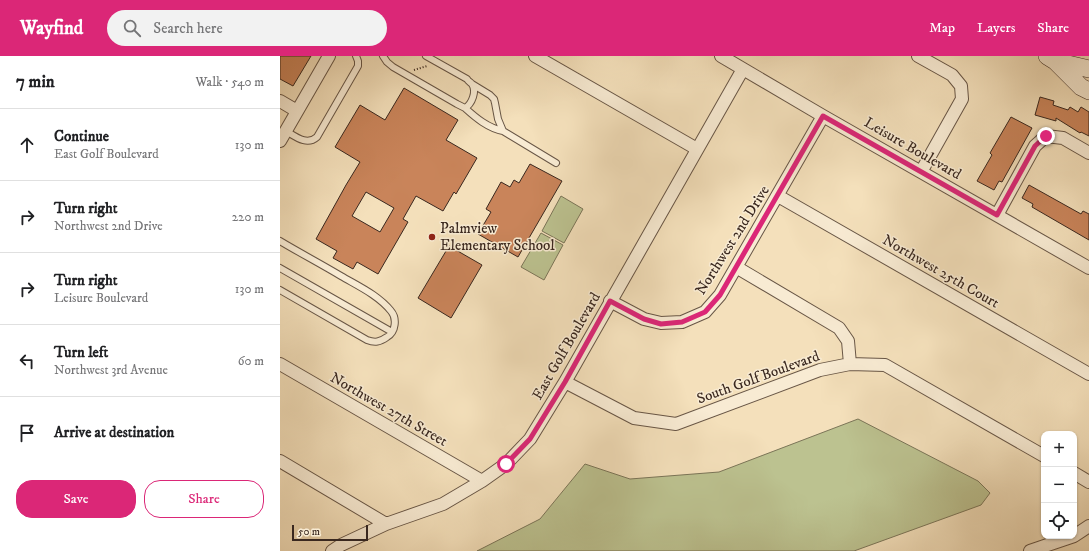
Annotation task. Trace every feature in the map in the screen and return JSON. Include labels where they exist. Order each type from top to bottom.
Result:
[{"type":"main road","points":[[1051,58],[1089,69]]},
{"type":"main road","points":[[1051,58],[1081,87],[1089,91]]},
{"type":"street","points":[[283,136],[329,56]]},
{"type":"street","points":[[535,56],[697,149]]},
{"type":"street","name":"Leisure Boulevard","points":[[721,56],[1089,268]]},
{"type":"street","points":[[918,56],[952,76],[961,86],[962,99],[921,172]]},
{"type":"street","name":"East Golf Boulevard","points":[[332,551],[341,545],[386,524],[443,504],[482,481],[506,464],[530,439],[565,382],[743,69]]},
{"type":"street","points":[[280,101],[297,111]]},
{"type":"street","name":"Northwest 2nd Drive","points":[[610,301],[644,319],[661,324],[682,322],[705,312],[720,295],[823,116]]},
{"type":"street","points":[[997,215],[1035,146],[1046,136],[1063,138],[1089,153]]},
{"type":"street","name":"Northwest 25th Court","points":[[778,196],[1089,374]]},
{"type":"street","points":[[736,267],[839,328],[848,341],[850,364]]},
{"type":"street","name":"Northwest 27th Street","points":[[280,364],[482,481]]},
{"type":"street","name":"South Golf Boulevard","points":[[565,382],[634,418],[676,424],[820,370],[850,364],[885,365],[1041,454]]},
{"type":"street","points":[[280,461],[386,524]]},
{"type":"street","points":[[1077,475],[1089,482]]},
{"type":"street","points":[[1077,534],[1089,526]]},
{"type":"street","points":[[1030,551],[1065,539]]},
{"type":"lane","points":[[283,136],[307,141],[313,141],[317,137],[358,66],[356,56]]},
{"type":"lane","points":[[383,56],[387,62],[407,76],[465,108],[490,127],[503,131],[556,163]]},
{"type":"lane","points":[[426,56],[467,79],[472,84],[490,95],[494,99],[498,119],[503,131]]},
{"type":"lane","points":[[465,108],[469,105],[473,98],[474,93],[472,84]]},
{"type":"lane","points":[[280,241],[365,289],[384,303],[392,312],[395,319],[394,329],[390,336],[375,343],[280,290]]},
{"type":"lane","points":[[280,268],[392,332]]},
{"type":"path","points":[[407,76],[411,72],[438,63]]},
{"type":"green space","points":[[561,196],[583,209],[564,243],[542,231]]},
{"type":"green space","points":[[541,233],[563,245],[544,280],[521,267]]},
{"type":"green space","points":[[858,419],[978,481],[990,493],[981,505],[854,551],[477,551],[540,519],[585,464],[630,479],[719,472]]},
{"type":"building","points":[[280,56],[311,56],[293,86],[280,79]]},
{"type":"building","points":[[404,88],[458,120],[446,140],[477,158],[456,194],[454,192],[443,211],[416,196],[403,219],[408,222],[378,274],[357,262],[353,269],[333,258],[337,251],[316,239],[360,162],[335,147],[360,105],[385,120]],"holes":[[[366,192],[394,208],[380,232],[352,216]]]},
{"type":"building","points":[[1040,97],[1054,101],[1053,105],[1068,110],[1070,107],[1078,112],[1081,107],[1089,112],[1089,136],[1081,132],[1080,133],[1056,118],[1056,121],[1035,115]]},
{"type":"building","points":[[1011,117],[1032,128],[1002,182],[999,181],[994,190],[977,181],[992,155],[990,153]]},
{"type":"building","points":[[530,164],[562,181],[518,257],[478,234],[491,212],[486,209],[501,182],[510,187],[514,180],[519,183]]},
{"type":"building","points":[[1029,185],[1081,214],[1083,211],[1089,214],[1089,240],[1032,207],[1033,204],[1022,198]]},
{"type":"building","points":[[449,246],[482,265],[451,318],[418,298]]},
{"type":"place","name":"Palmview Elementary School","points":[[432,237]]},
{"type":"route","points":[[506,464],[530,439],[565,382],[610,301],[644,319],[661,324],[682,322],[705,312],[720,295],[823,116],[997,215],[1035,146],[1046,136]]}]
